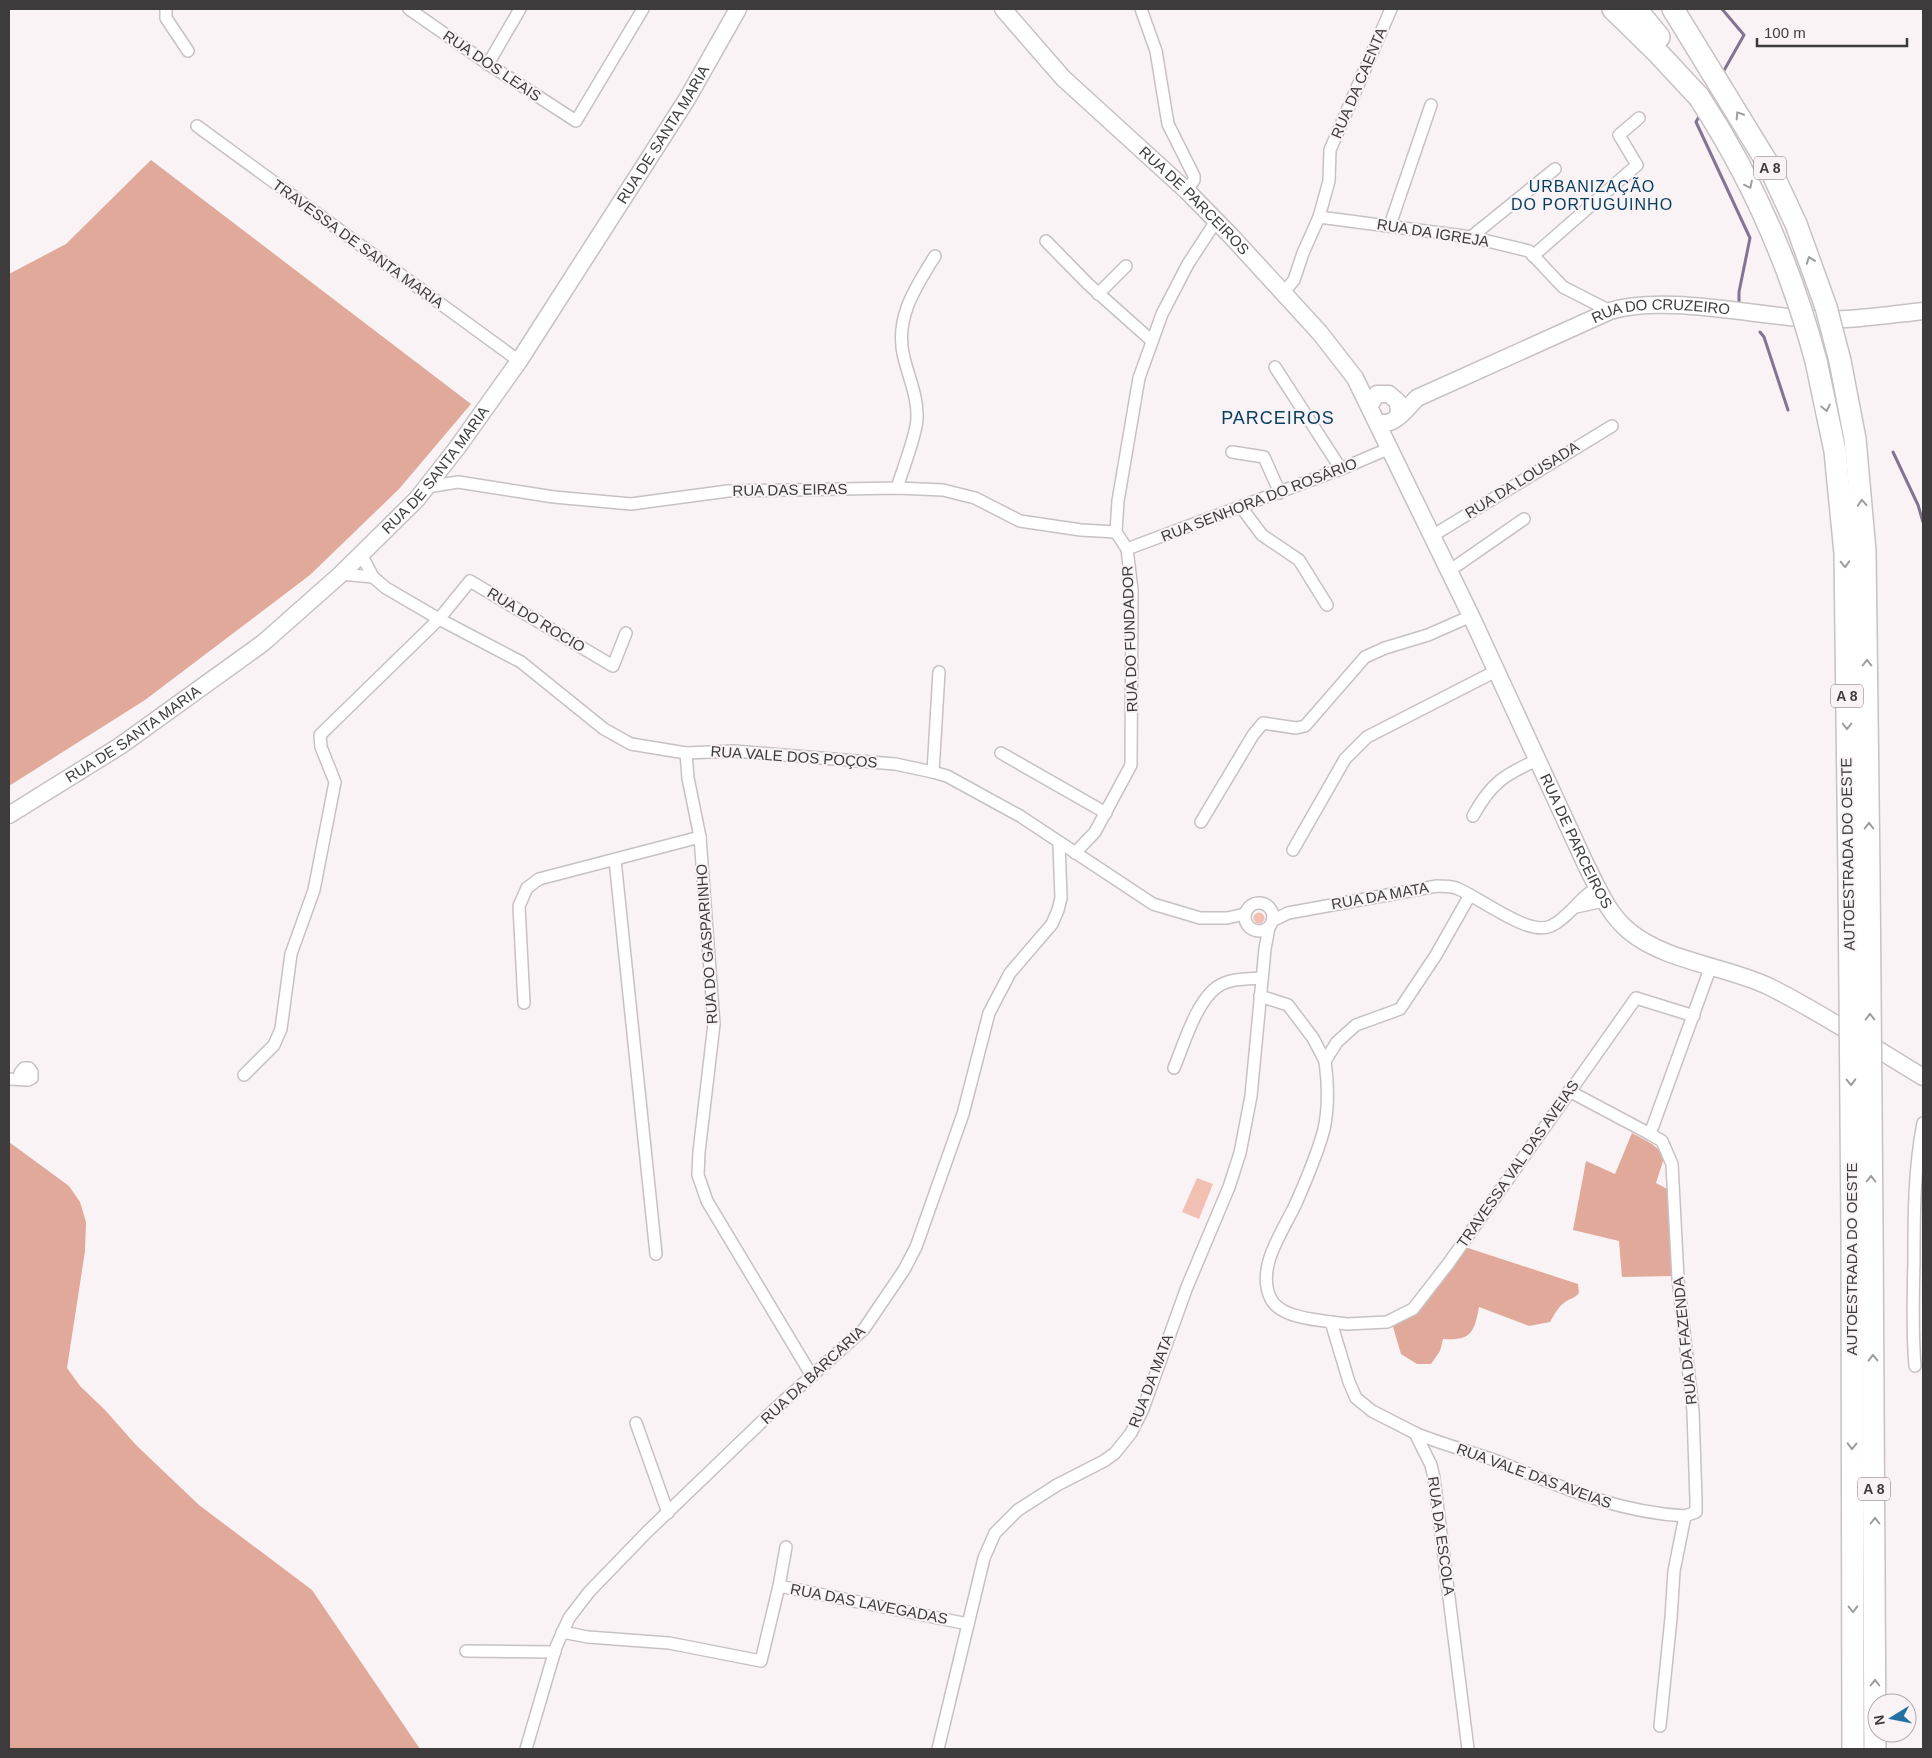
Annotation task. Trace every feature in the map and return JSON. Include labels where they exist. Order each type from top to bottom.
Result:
[{"type":"highway","points":[[1613,9],[1669,57]]},
{"type":"highway","name":"AUTOESTRADA DO OESTE","points":[[1636,9],[1699,98],[1739,164],[1774,236],[1798,297],[1816,361],[1835,451],[1845,554],[1859,875]]},
{"type":"highway","name":"A 8","points":[[1664,9],[1692,40]]},
{"type":"highway","points":[[1673,9],[1692,40]]},
{"type":"highway","name":"AUTOESTRADA DO OESTE","points":[[1692,40],[1752,134],[1784,198],[1812,265],[1840,361],[1855,439],[1864,542],[1859,875],[1862,1228],[1875,1749]]},
{"type":"highway","name":"AUTOESTRADA DO OESTE","points":[[1853,1749],[1862,1228]]},
{"type":"street","points":[[166,9],[166,18],[188,50]]},
{"type":"street","name":"RUA DOS LEAIS","points":[[409,9],[488,64],[576,121],[643,9]]},
{"type":"street","points":[[488,64],[520,9]]},
{"type":"street","name":"RUA DE SANTA MARIA","points":[[9,815],[120,746],[184,702],[263,643],[341,574],[427,487],[519,361],[687,99],[738,9]]},
{"type":"street","name":"RUA DE PARCEIROS","points":[[1003,9],[1063,78],[1187,191],[1283,293],[1320,333],[1356,378],[1370,405]]},
{"type":"street","points":[[1141,9],[1156,51],[1168,124],[1194,176],[1194,180],[1187,191]]},
{"type":"street","name":"RUA DA CAENTA","points":[[1319,217],[1329,181],[1330,150],[1391,9]]},
{"type":"street","points":[[1390,225],[1431,105]]},
{"type":"street","points":[[1533,256],[1637,165],[1619,135],[1639,118]]},
{"type":"street","name":"TRAVESSA DE SANTA MARIA","points":[[197,126],[519,361]]},
{"type":"street","points":[[1471,237],[1555,169]]},
{"type":"street","points":[[1283,293],[1294,280],[1303,253],[1319,217]]},
{"type":"street","name":"RUA DA IGREJA","points":[[1319,217],[1471,237],[1529,251],[1563,287],[1610,311]]},
{"type":"street","points":[[1116,532],[1118,501],[1138,387],[1152,341],[1162,314],[1188,264],[1216,221]]},
{"type":"street","points":[[1046,241],[1098,294],[1152,341]]},
{"type":"street","points":[[897,488],[918,421],[914,392],[900,341],[900,328],[904,312],[936,256]]},
{"type":"street","points":[[1098,294],[1126,266]]},
{"type":"street","name":"RUA DO CRUZEIRO","points":[[1397,418],[1418,398],[1610,311],[1642,306],[1685,306],[1793,318],[1834,320],[1923,311]]},
{"type":"street","points":[[1275,367],[1341,469]]},
{"type":"street","points":[[1356,378],[1388,395],[1399,406],[1390,448]]},
{"type":"street","points":[[1388,395],[1374,396],[1370,405],[1377,422],[1388,423],[1397,418]]},
{"type":"street","name":"RUA DO CRUZEIRO","points":[[1388,395],[1418,398]]},
{"type":"street","name":"RUA DE PARCEIROS","points":[[1377,422],[1471,616],[1601,894],[1617,919],[1635,936],[1672,953],[1769,987],[1923,1077]]},
{"type":"street","name":"RUA DA LOUSADA","points":[[1432,536],[1612,426]]},
{"type":"street","name":"RUA SENHORA DO ROSÁRIO","points":[[1127,550],[1280,493],[1390,448]]},
{"type":"street","points":[[1232,452],[1264,457],[1280,493]]},
{"type":"street","points":[[442,467],[458,482]]},
{"type":"street","name":"RUA DAS EIRAS","points":[[427,487],[458,482],[554,497],[631,504],[721,491],[897,488],[944,490],[975,498],[1020,521],[1042,526],[1116,532]]},
{"type":"street","points":[[1241,507],[1262,535],[1299,560],[1327,605]]},
{"type":"street","points":[[1449,571],[1524,520]]},
{"type":"street","name":"RUA DO FUNDADOR","points":[[1075,853],[1095,832],[1131,765],[1132,590],[1127,550],[1116,532]]},
{"type":"street","name":"RUA VALE DOS POÇOS","points":[[361,554],[373,577],[386,588],[438,619],[521,662],[617,738],[646,748],[686,752],[712,750],[780,754],[896,764],[947,776],[984,796],[1060,843],[1153,904],[1191,916],[1227,918],[1249,923]]},
{"type":"street","points":[[341,574],[373,577]]},
{"type":"street","name":"RUA DO ROCIO","points":[[438,619],[470,581],[613,666],[626,633]]},
{"type":"street","points":[[1201,822],[1253,735],[1263,723],[1296,728],[1305,726],[1365,657],[1385,648],[1428,635],[1471,616]]},
{"type":"street","points":[[244,1075],[274,1045],[281,1029],[291,954],[314,890],[335,782],[321,747],[320,735],[438,619]]},
{"type":"street","points":[[1293,850],[1345,759],[1367,737],[1496,671]]},
{"type":"street","points":[[933,772],[939,672]]},
{"type":"street","name":"RUA DO GASPARINHO","points":[[686,752],[688,778],[700,837],[714,1024],[698,1175],[707,1200],[812,1376]]},
{"type":"street","points":[[1001,754],[1106,813]]},
{"type":"street","points":[[1472,816],[1483,798],[1507,773],[1537,760]]},
{"type":"street","points":[[524,1003],[519,906],[527,888],[539,879],[700,837]]},
{"type":"street","name":"RUA DA BARCARIA","points":[[526,1749],[562,1632],[569,1618],[589,1592],[668,1513],[864,1329],[904,1270],[916,1247],[963,1114],[989,1013],[1010,973],[1052,924],[1058,910],[1060,898],[1060,843]]},
{"type":"street","points":[[615,860],[656,1254]]},
{"type":"street","name":"RUA DA MATA","points":[[938,1749],[984,1558],[995,1533],[1030,1500],[1110,1457],[1132,1433],[1187,1287],[1229,1187],[1240,1153],[1251,1096],[1264,949],[1271,924],[1288,913],[1437,886],[1456,888],[1499,911],[1540,928],[1549,927],[1567,917],[1588,892],[1601,894]]},
{"type":"street","points":[[1325,1060],[1337,1042],[1356,1025],[1400,1009],[1436,955],[1470,895]]},
{"type":"street","points":[[1249,923],[1262,931],[1271,924],[1269,908],[1262,904],[1254,904],[1249,923],[1264,949]]},
{"type":"street","name":"RUA DA MATA","points":[[1269,908],[1288,913]]},
{"type":"street","points":[[1570,1091],[1650,1134],[1711,966]]},
{"type":"street","points":[[1174,1068],[1199,1011],[1208,996],[1218,986],[1231,981],[1262,978]]},
{"type":"street","points":[[1260,996],[1288,1005],[1313,1038],[1325,1060],[1328,1082],[1324,1129],[1296,1202],[1270,1258],[1266,1278],[1270,1298],[1282,1311],[1331,1322],[1348,1382],[1356,1398],[1372,1411],[1415,1433]]},
{"type":"street","name":"TRAVESSA VAL DAS AVEIAS","points":[[1331,1322],[1347,1324],[1387,1322],[1413,1309],[1448,1264],[1636,998],[1694,1016]]},
{"type":"street","points":[[9,1079],[22,1079]]},
{"type":"street","points":[[1915,1366],[1913,1341],[1914,1197],[1918,1151],[1923,1123]]},
{"type":"street","name":"RUA DA FAZENDA","points":[[1650,1134],[1662,1141],[1672,1164],[1675,1187],[1678,1278],[1692,1410],[1696,1500],[1696,1512],[1685,1516],[1674,1571],[1672,1618],[1660,1726]]},
{"type":"street","points":[[636,1423],[668,1513]]},
{"type":"street","name":"RUA VALE DAS AVEIAS","points":[[1415,1433],[1500,1462],[1591,1499],[1652,1514],[1685,1516]]},
{"type":"street","name":"RUA DA ESCOLA","points":[[1415,1433],[1434,1478],[1468,1749]]},
{"type":"street","points":[[778,1586],[786,1547]]},
{"type":"street","name":"RUA DAS LAVEGADAS","points":[[562,1632],[588,1637],[678,1644],[761,1661],[778,1586],[968,1624]]},
{"type":"street","points":[[466,1651],[555,1652]]},
{"type":"shaded area","points":[[151,160],[471,404],[399,489],[310,575],[145,700],[9,786],[9,274],[66,244]]},
{"type":"shaded area","points":[[1259,912],[1265,918],[1259,924],[1253,918]]},
{"type":"shaded area","points":[[1632,1133],[1652,1144],[1665,1155],[1656,1183],[1671,1191],[1673,1276],[1622,1277],[1619,1241],[1573,1230],[1586,1161],[1615,1174]]},
{"type":"shaded area","points":[[9,1142],[69,1186],[80,1202],[86,1222],[85,1251],[67,1368],[80,1386],[105,1410],[136,1445],[199,1505],[312,1590],[420,1749],[9,1749]]},
{"type":"shaded area","points":[[1197,1178],[1213,1184],[1199,1219],[1182,1212]]},
{"type":"shaded area","points":[[1465,1247],[1578,1284],[1579,1293],[1560,1306],[1550,1322],[1529,1326],[1479,1307],[1470,1334],[1460,1339],[1443,1339],[1440,1351],[1431,1364],[1417,1364],[1401,1354],[1393,1327],[1417,1312]]},
{"type":"waterway","points":[[1722,9],[1744,35],[1722,74]]},
{"type":"waterway","points":[[1701,113],[1696,122],[1750,238],[1739,292],[1739,303]]},
{"type":"waterway","points":[[1760,332],[1764,337],[1788,410]]},
{"type":"waterway","points":[[1893,452],[1918,505],[1923,522]]},
{"type":"district","name":"URBANIZAÇÃO DO PORTUGUINHO","points":[[1592,195]]},
{"type":"district","name":"PARCEIROS","points":[[1278,418]]}]
